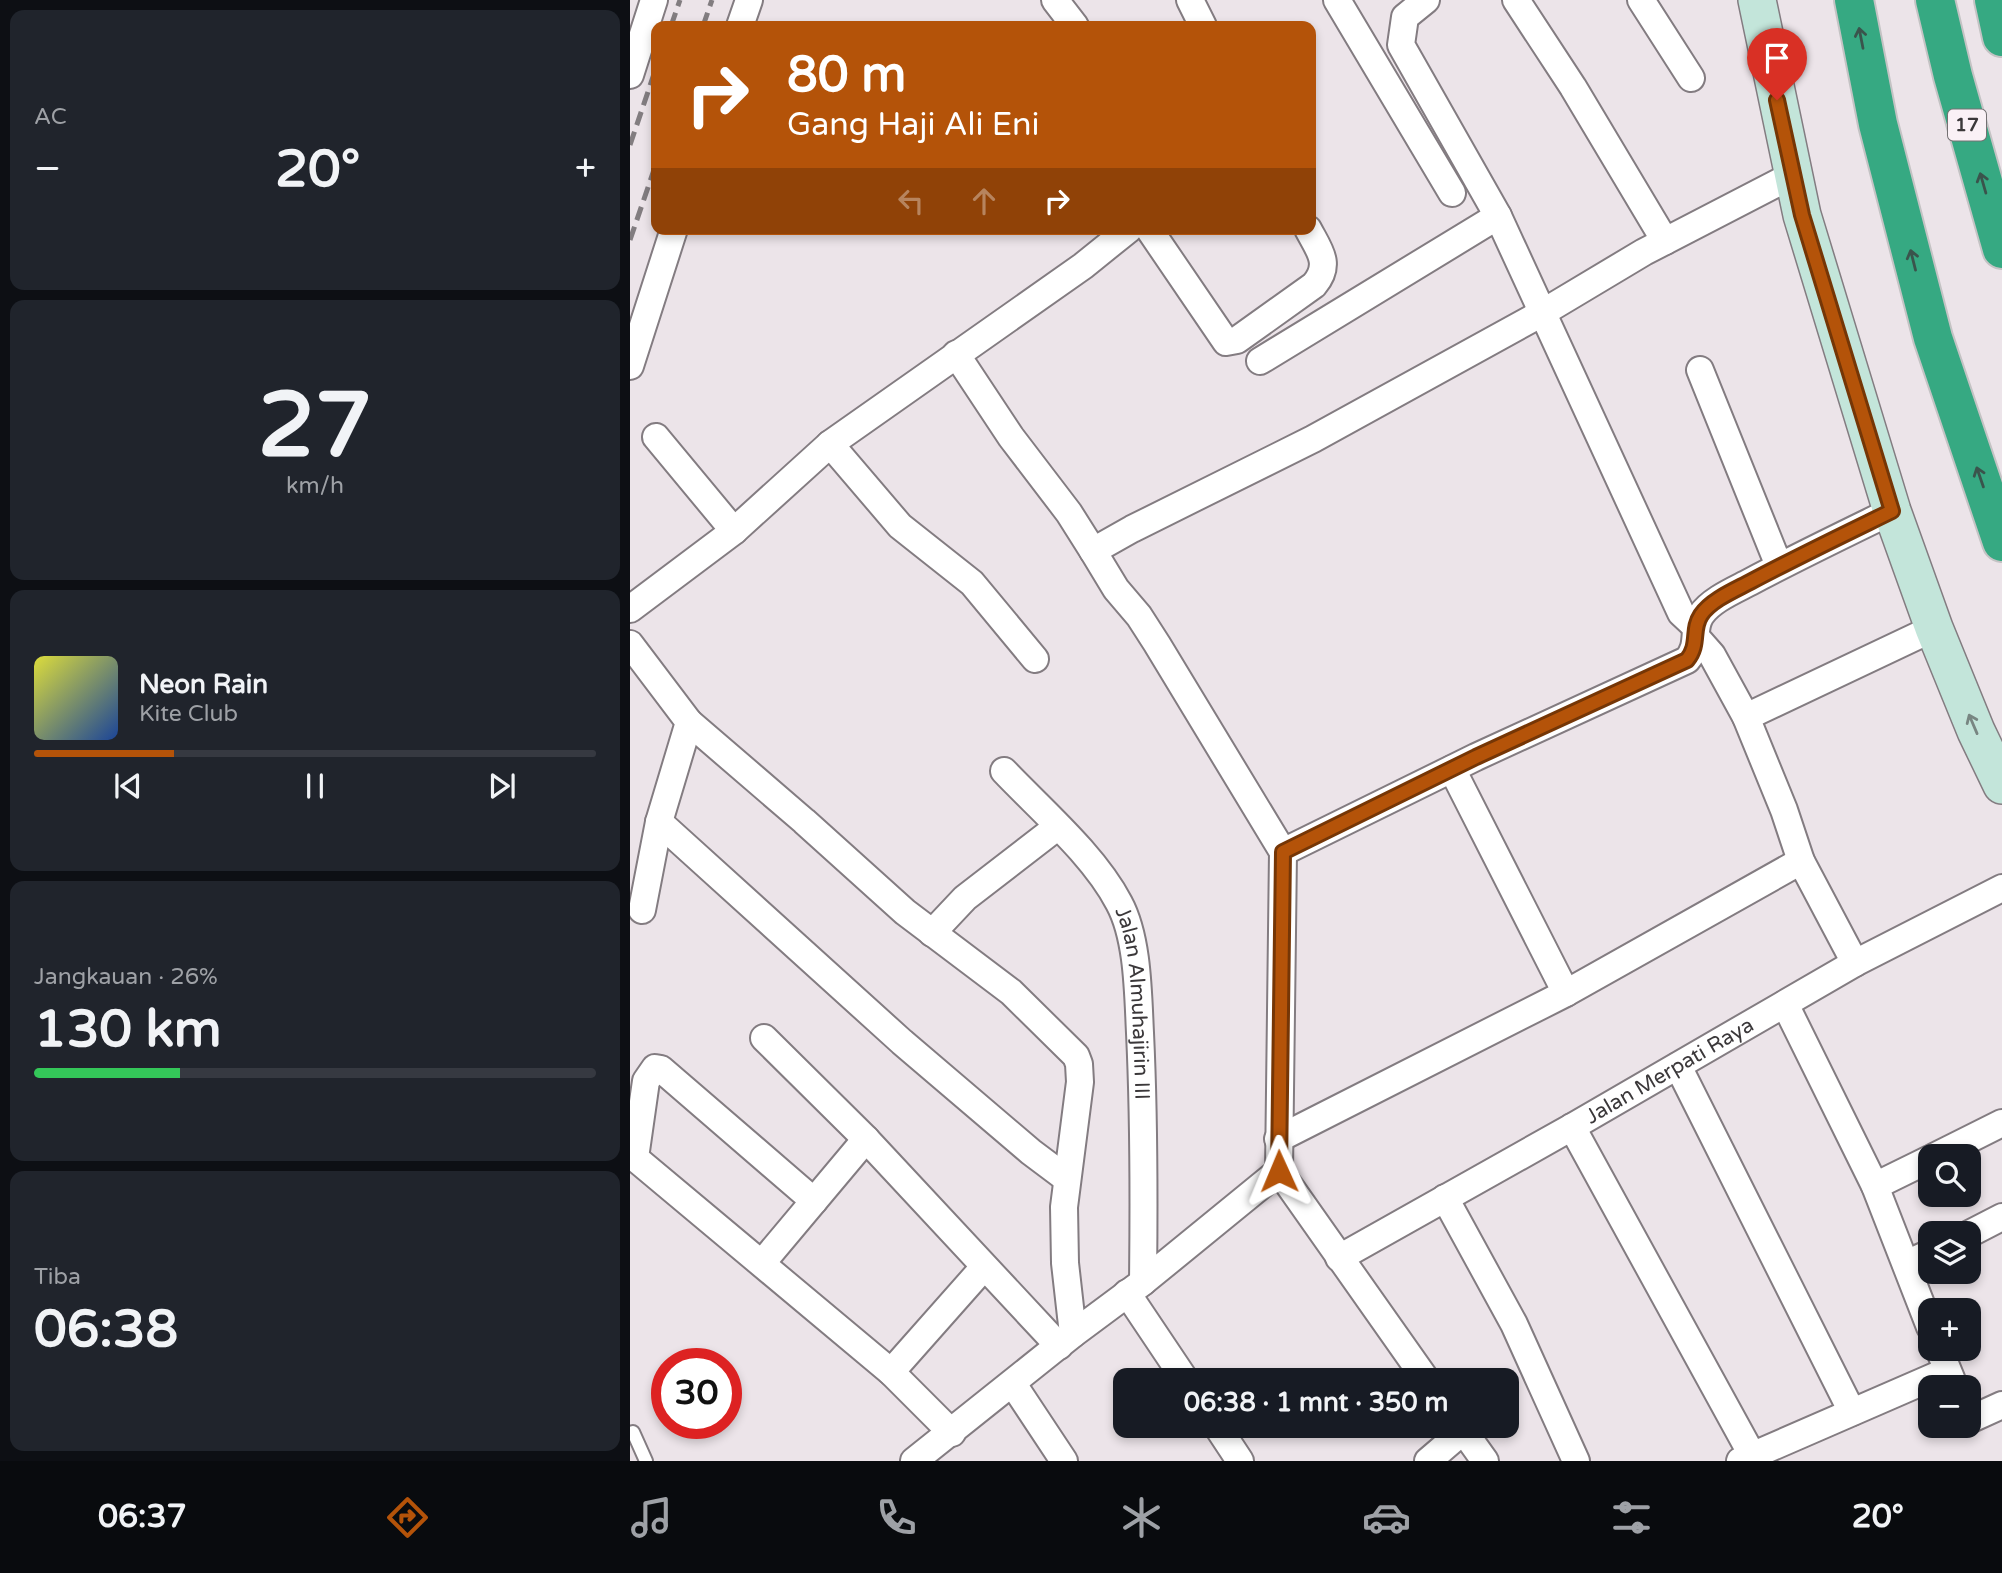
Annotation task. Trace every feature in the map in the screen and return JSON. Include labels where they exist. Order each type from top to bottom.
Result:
[{"type":"highway","points":[[1854,0],[1878,124],[1933,338],[2002,542]]},
{"type":"highway","name":"17","points":[[1935,0],[1953,76],[2002,249]]},
{"type":"highway","points":[[1993,0],[2002,37]]},
{"type":"main road","points":[[1756,0],[1802,215],[1892,511],[1934,628],[1976,731],[2002,785]]},
{"type":"street","points":[[630,75],[654,0]]},
{"type":"street","points":[[742,21],[748,0]]},
{"type":"street","points":[[1055,0],[1071,21]]},
{"type":"street","points":[[1190,0],[1200,21]]},
{"type":"street","points":[[1337,0],[1452,193]]},
{"type":"street","points":[[1426,0],[1405,18],[1401,45],[1498,216],[1681,613],[1712,655],[1746,717],[1784,810],[1801,861],[1855,963]]},
{"type":"street","points":[[1516,0],[1573,87],[1665,241]]},
{"type":"street","points":[[1641,0],[1691,78]]},
{"type":"street","points":[[1093,551],[1314,439],[1542,313],[1665,241],[1793,175]]},
{"type":"street","points":[[1260,361],[1498,216]]},
{"type":"street","points":[[630,366],[672,235]]},
{"type":"street","points":[[630,609],[734,531],[830,443],[1083,266],[1122,235]]},
{"type":"street","points":[[1153,235],[1226,342],[1237,341],[1314,285],[1322,276],[1324,265],[1311,235]]},
{"type":"street","points":[[956,354],[1011,437],[1069,513],[1116,589],[1139,616],[1283,852],[1279,1171],[1418,1368]]},
{"type":"street","points":[[1700,370],[1779,566]]},
{"type":"street","points":[[656,437],[734,531]]},
{"type":"street","points":[[830,443],[900,526],[972,583],[1035,659]]},
{"type":"street","points":[[1283,852],[1452,769],[1687,660],[1695,651],[1701,614],[1711,605],[1779,566],[1892,511]]},
{"type":"street","points":[[1746,717],[1934,628]]},
{"type":"street","points":[[630,644],[689,722],[905,912],[1011,992],[1076,1056],[1080,1082],[1064,1207],[1066,1340]]},
{"type":"street","points":[[642,910],[659,822],[689,722]]},
{"type":"street","points":[[1452,769],[1566,992]]},
{"type":"street","name":"Jalan Almuhajirin III","points":[[1004,771],[1091,862],[1119,902],[1131,937],[1139,1012],[1142,1079],[1135,1288]]},
{"type":"street","points":[[659,822],[902,1042],[1031,1152],[1067,1179]]},
{"type":"street","points":[[932,933],[965,898],[1057,827]]},
{"type":"street","points":[[1278,1139],[1566,992],[1801,861]]},
{"type":"street","name":"Jalan Merpati Raya","points":[[1339,1258],[1855,963],[2002,888]]},
{"type":"street","points":[[1786,1004],[1875,1186],[1919,1298]]},
{"type":"street","points":[[764,1038],[866,1139],[984,1267],[1066,1340]]},
{"type":"street","points":[[1678,1066],[1852,1412]]},
{"type":"street","points":[[814,1201],[662,1069],[655,1068],[646,1081],[632,1162],[762,1263],[891,1372],[952,1433]]},
{"type":"street","points":[[1960,1144],[2002,1123]]},
{"type":"street","points":[[1572,1127],[1746,1458],[1947,1369]]},
{"type":"street","points":[[762,1263],[866,1139]]},
{"type":"street","points":[[1875,1186],[1918,1165]]},
{"type":"street","points":[[914,1461],[1279,1171]]},
{"type":"street","points":[[1445,1198],[1514,1324],[1576,1461]]},
{"type":"street","points":[[1981,1228],[2002,1217]]},
{"type":"street","points":[[1906,1264],[1918,1258]]},
{"type":"street","points":[[891,1372],[984,1267]]},
{"type":"street","points":[[1135,1288],[1179,1368]]},
{"type":"street","points":[[1013,1384],[1064,1461]]},
{"type":"street","points":[[1981,1420],[2002,1405]]},
{"type":"street","points":[[1225,1438],[1240,1461]]},
{"type":"street","points":[[1428,1461],[1452,1438]]},
{"type":"street","points":[[1468,1438],[1485,1461]]},
{"type":"lane","points":[[633,1432],[646,1461]]},
{"type":"railway","points":[[673,21],[680,0]]},
{"type":"railway","points":[[705,21],[712,0]]},
{"type":"railway","points":[[630,145],[651,83]]},
{"type":"railway","points":[[630,240],[651,179]]},
{"type":"route","points":[[1279,1171],[1283,852],[1476,757],[1687,660],[1695,651],[1696,627],[1701,614],[1711,605],[1779,566],[1892,511],[1802,215],[1777,100]]}]
